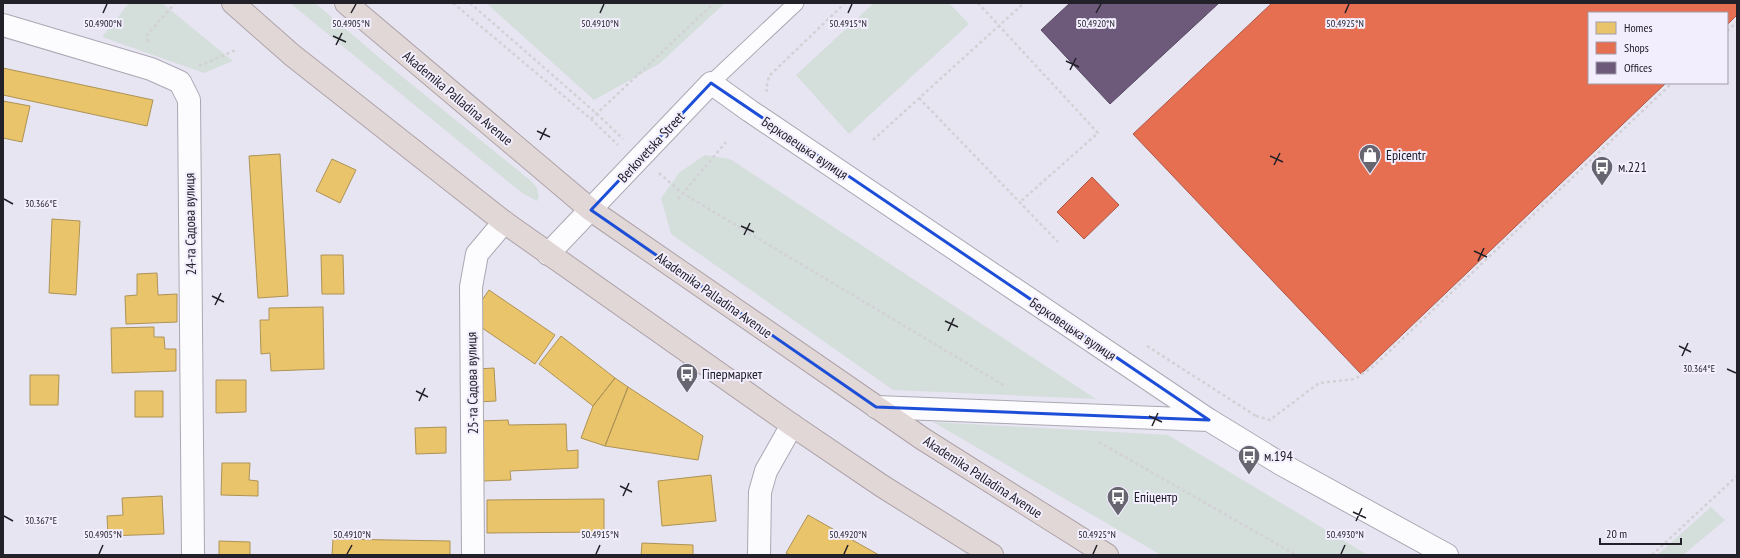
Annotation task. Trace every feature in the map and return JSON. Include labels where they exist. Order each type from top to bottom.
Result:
[{"type":"highway","points":[[232,3],[292,55],[504,222],[548,254],[792,425],[882,486],[992,555]]},
{"type":"highway","name":"Akademika Palladina Avenue","points":[[346,3],[591,210],[923,439],[1107,555]]},
{"type":"street","points":[[3,25],[151,69],[180,82]]},
{"type":"street","name":"24-та Садова вулиця","points":[[180,82],[189,100],[193,555]]},
{"type":"street","name":"Berkovetska Street","points":[[548,254],[712,83]]},
{"type":"street","name":"Берковецька вулиця","points":[[712,83],[750,111],[1209,420],[1281,464],[1447,555]]},
{"type":"street","name":"25-та Садова вулиця","points":[[474,555],[471,287],[478,254],[504,222]]},
{"type":"street","points":[[876,407],[1209,420]]},
{"type":"street","points":[[759,555],[760,492],[766,471],[792,425]]},
{"type":"lane","points":[[712,83],[796,3]]},
{"type":"path","points":[[151,69],[147,35],[175,3]]},
{"type":"path","points":[[453,3],[591,119],[636,163]]},
{"type":"path","points":[[470,3],[596,113],[611,128]]},
{"type":"path","points":[[591,119],[714,3]]},
{"type":"path","points":[[766,90],[769,76],[845,3]]},
{"type":"path","points":[[978,3],[1098,133],[1020,202]]},
{"type":"path","points":[[873,140],[1024,3]]},
{"type":"path","points":[[1728,30],[1737,22]]},
{"type":"path","points":[[180,82],[197,67],[236,50]]},
{"type":"path","points":[[1256,416],[1270,420],[1319,383],[1355,379],[1374,366],[1671,84]]},
{"type":"path","points":[[919,98],[1058,242]]},
{"type":"path","points":[[678,199],[726,142]]},
{"type":"path","points":[[658,171],[682,193],[1010,389]]},
{"type":"path","points":[[1096,440],[1296,555]]},
{"type":"path","points":[[1652,555],[1737,476]]},
{"type":"highlighted area","points":[[711,83],[1209,420],[876,407],[591,210]]},
{"type":"shaded area","points":[[129,3],[162,3],[233,61],[204,73],[102,37]]},
{"type":"shaded area","points":[[290,3],[315,3],[394,70],[531,181],[537,188],[539,197],[537,201],[522,193]]},
{"type":"shaded area","points":[[486,3],[725,3],[659,64],[594,100]]},
{"type":"shaded area","points":[[874,3],[949,3],[969,24],[849,134],[796,75]]},
{"type":"shaded area","points":[[705,155],[730,159],[1096,399],[893,390],[671,234],[661,198],[680,172]]},
{"type":"shaded area","points":[[933,422],[1168,435],[1368,555],[1161,555]]},
{"type":"shaded area","points":[[1711,507],[1725,520],[1683,555],[1657,555]]},
{"type":"building: Homes","points":[[3,68],[153,100],[147,126],[3,95]]},
{"type":"building: Homes","points":[[3,101],[30,106],[22,142],[3,138]]},
{"type":"building: Homes","points":[[280,154],[288,296],[258,298],[249,156]]},
{"type":"building: Homes","points":[[332,159],[356,170],[340,203],[316,191]]},
{"type":"building: Homes","points":[[52,219],[80,221],[76,295],[49,293]]},
{"type":"building: Homes","points":[[321,255],[343,255],[344,294],[322,294]]},
{"type":"building: Homes","points":[[157,273],[158,295],[177,294],[177,322],[126,324],[125,296],[137,295],[137,274]]},
{"type":"building: Homes","points":[[489,290],[555,335],[535,364],[469,319]]},
{"type":"building: Homes","points":[[323,307],[324,369],[271,371],[270,353],[261,354],[260,320],[269,320],[269,308]]},
{"type":"building: Homes","points":[[154,327],[154,337],[164,337],[165,349],[176,349],[176,371],[112,373],[111,328]]},
{"type":"building: Homes","points":[[561,336],[615,378],[593,406],[539,364]]},
{"type":"building: Homes","points":[[494,368],[496,401],[478,402],[477,369]]},
{"type":"building: Homes","points":[[30,375],[59,375],[58,405],[30,405]]},
{"type":"building: Homes","points":[[615,378],[628,387],[605,446],[581,438],[593,406]]},
{"type":"building: Homes","points":[[216,380],[246,380],[246,412],[216,413]]},
{"type":"building: Homes","points":[[628,387],[703,436],[698,460],[605,446]]},
{"type":"building: Homes","points":[[135,391],[163,391],[163,417],[135,417]]},
{"type":"building: Homes","points":[[508,420],[509,425],[566,424],[567,451],[578,450],[578,468],[510,471],[511,480],[483,481],[480,421]]},
{"type":"building: Homes","points":[[446,427],[446,453],[416,454],[415,428]]},
{"type":"building: Homes","points":[[222,463],[250,463],[249,480],[258,481],[258,496],[221,495]]},
{"type":"building: Homes","points":[[711,475],[716,521],[662,526],[658,481]]},
{"type":"building: Homes","points":[[162,496],[164,534],[108,536],[107,516],[123,515],[122,498]]},
{"type":"building: Homes","points":[[604,499],[604,532],[487,533],[487,500]]},
{"type":"building: Homes","points":[[808,515],[879,555],[790,555],[786,553]]},
{"type":"building: Homes","points":[[333,539],[450,541],[450,555],[332,555]]},
{"type":"building: Homes","points":[[219,541],[250,542],[250,555],[219,555]]},
{"type":"building: Homes","points":[[642,543],[693,545],[693,555],[641,555]]},
{"type":"building: Shops","name":"Epicentr","points":[[1272,3],[1737,3],[1737,15],[1728,24],[1728,12],[1588,12],[1588,84],[1665,84],[1361,374],[1133,134]]},
{"type":"building: Shops","points":[[1092,177],[1119,205],[1084,239],[1057,212]]},
{"type":"building: Offices","points":[[1070,3],[1219,3],[1110,104],[1041,30]]},
{"type":"place","name":"Epicentr","points":[[1370,174]]},
{"type":"place","name":"м.221","points":[[1602,186]]},
{"type":"place","name":"Гіпермаркет","points":[[687,394]]},
{"type":"place","name":"м.194","points":[[1249,476]]},
{"type":"place","name":"Епіцентр","points":[[1118,516]]}]
